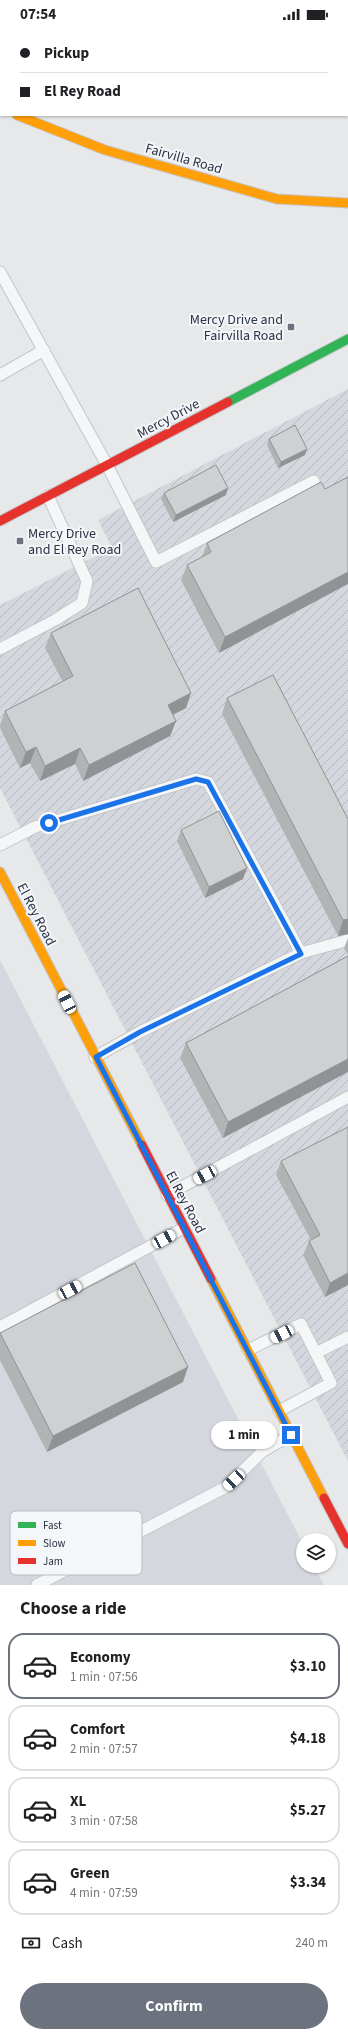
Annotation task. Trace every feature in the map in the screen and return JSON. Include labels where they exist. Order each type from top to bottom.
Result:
[{"type":"street","name":"Fairvilla Road","points":[[20,116],[106,150],[277,199],[348,203]]},
{"type":"street","name":"Mercy Drive","points":[[0,521],[348,339]]},
{"type":"street","name":"El Rey Road","points":[[0,872],[5,895],[96,1057],[348,1544]]},
{"type":"lane","points":[[0,272],[107,465],[156,562],[314,482]]},
{"type":"lane","points":[[0,375],[44,350]]},
{"type":"lane","points":[[0,649],[55,620],[82,603],[87,581],[48,496]]},
{"type":"lane","points":[[0,845],[34,827],[196,779],[208,782],[301,954]]},
{"type":"lane","points":[[96,1057],[140,1032],[301,954],[348,940]]},
{"type":"lane","points":[[167,1195],[348,1097]]},
{"type":"lane","points":[[0,1327],[184,1228]]},
{"type":"lane","points":[[248,1350],[301,1324],[316,1353],[331,1383],[279,1411]]},
{"type":"lane","points":[[316,1353],[348,1337]]},
{"type":"lane","points":[[142,1530],[226,1487],[263,1450],[291,1435]]},
{"type":"lane","points":[[36,1585],[55,1575]]},
{"type":"shaded area","points":[[348,389],[348,1461],[0,788],[0,605],[112,548],[98,520]]},
{"type":"shaded area","points":[[0,960],[297,1533],[296,1533],[296,1573],[318,1573],[324,1585],[0,1585]]},
{"type":"building","points":[[295,425],[307,449],[281,462],[269,439]]},
{"type":"building","points":[[216,465],[228,488],[176,515],[164,493]]},
{"type":"building","points":[[348,477],[348,572],[225,637],[187,565],[211,552],[207,543],[321,482],[325,489]]},
{"type":"building","points":[[138,588],[191,693],[168,705],[176,721],[89,765],[80,748],[45,766],[36,747],[26,752],[5,711],[73,676],[51,633]]},
{"type":"building","points":[[273,675],[348,819],[348,919],[343,920],[227,698]]},
{"type":"building","points":[[219,811],[247,868],[209,887],[181,830]]},
{"type":"building","points":[[348,956],[348,1059],[228,1122],[186,1043]]},
{"type":"building","points":[[348,1127],[348,1273],[330,1283],[309,1241],[320,1235],[281,1161]]},
{"type":"building","points":[[135,1263],[188,1367],[53,1436],[0,1333]]},
{"type":"traffic: fast","points":[[228,402],[348,339]]},
{"type":"traffic: slow","points":[[20,116],[105,150],[277,199],[348,203]]},
{"type":"traffic: slow","points":[[0,872],[142,1145]]},
{"type":"traffic: slow","points":[[211,1279],[324,1498]]},
{"type":"traffic: jam","points":[[0,521],[228,402]]},
{"type":"traffic: jam","points":[[142,1145],[211,1279]]},
{"type":"traffic: jam","points":[[324,1498],[348,1544]]},
{"type":"place","name":"Mercy Drive and Fairvilla Road","points":[[291,327]]},
{"type":"place","name":"Mercy Drive and El Rey Road","points":[[20,541]]},
{"type":"route","points":[[49,823],[196,779],[208,782],[301,954],[140,1032],[96,1057],[291,1435]]}]
